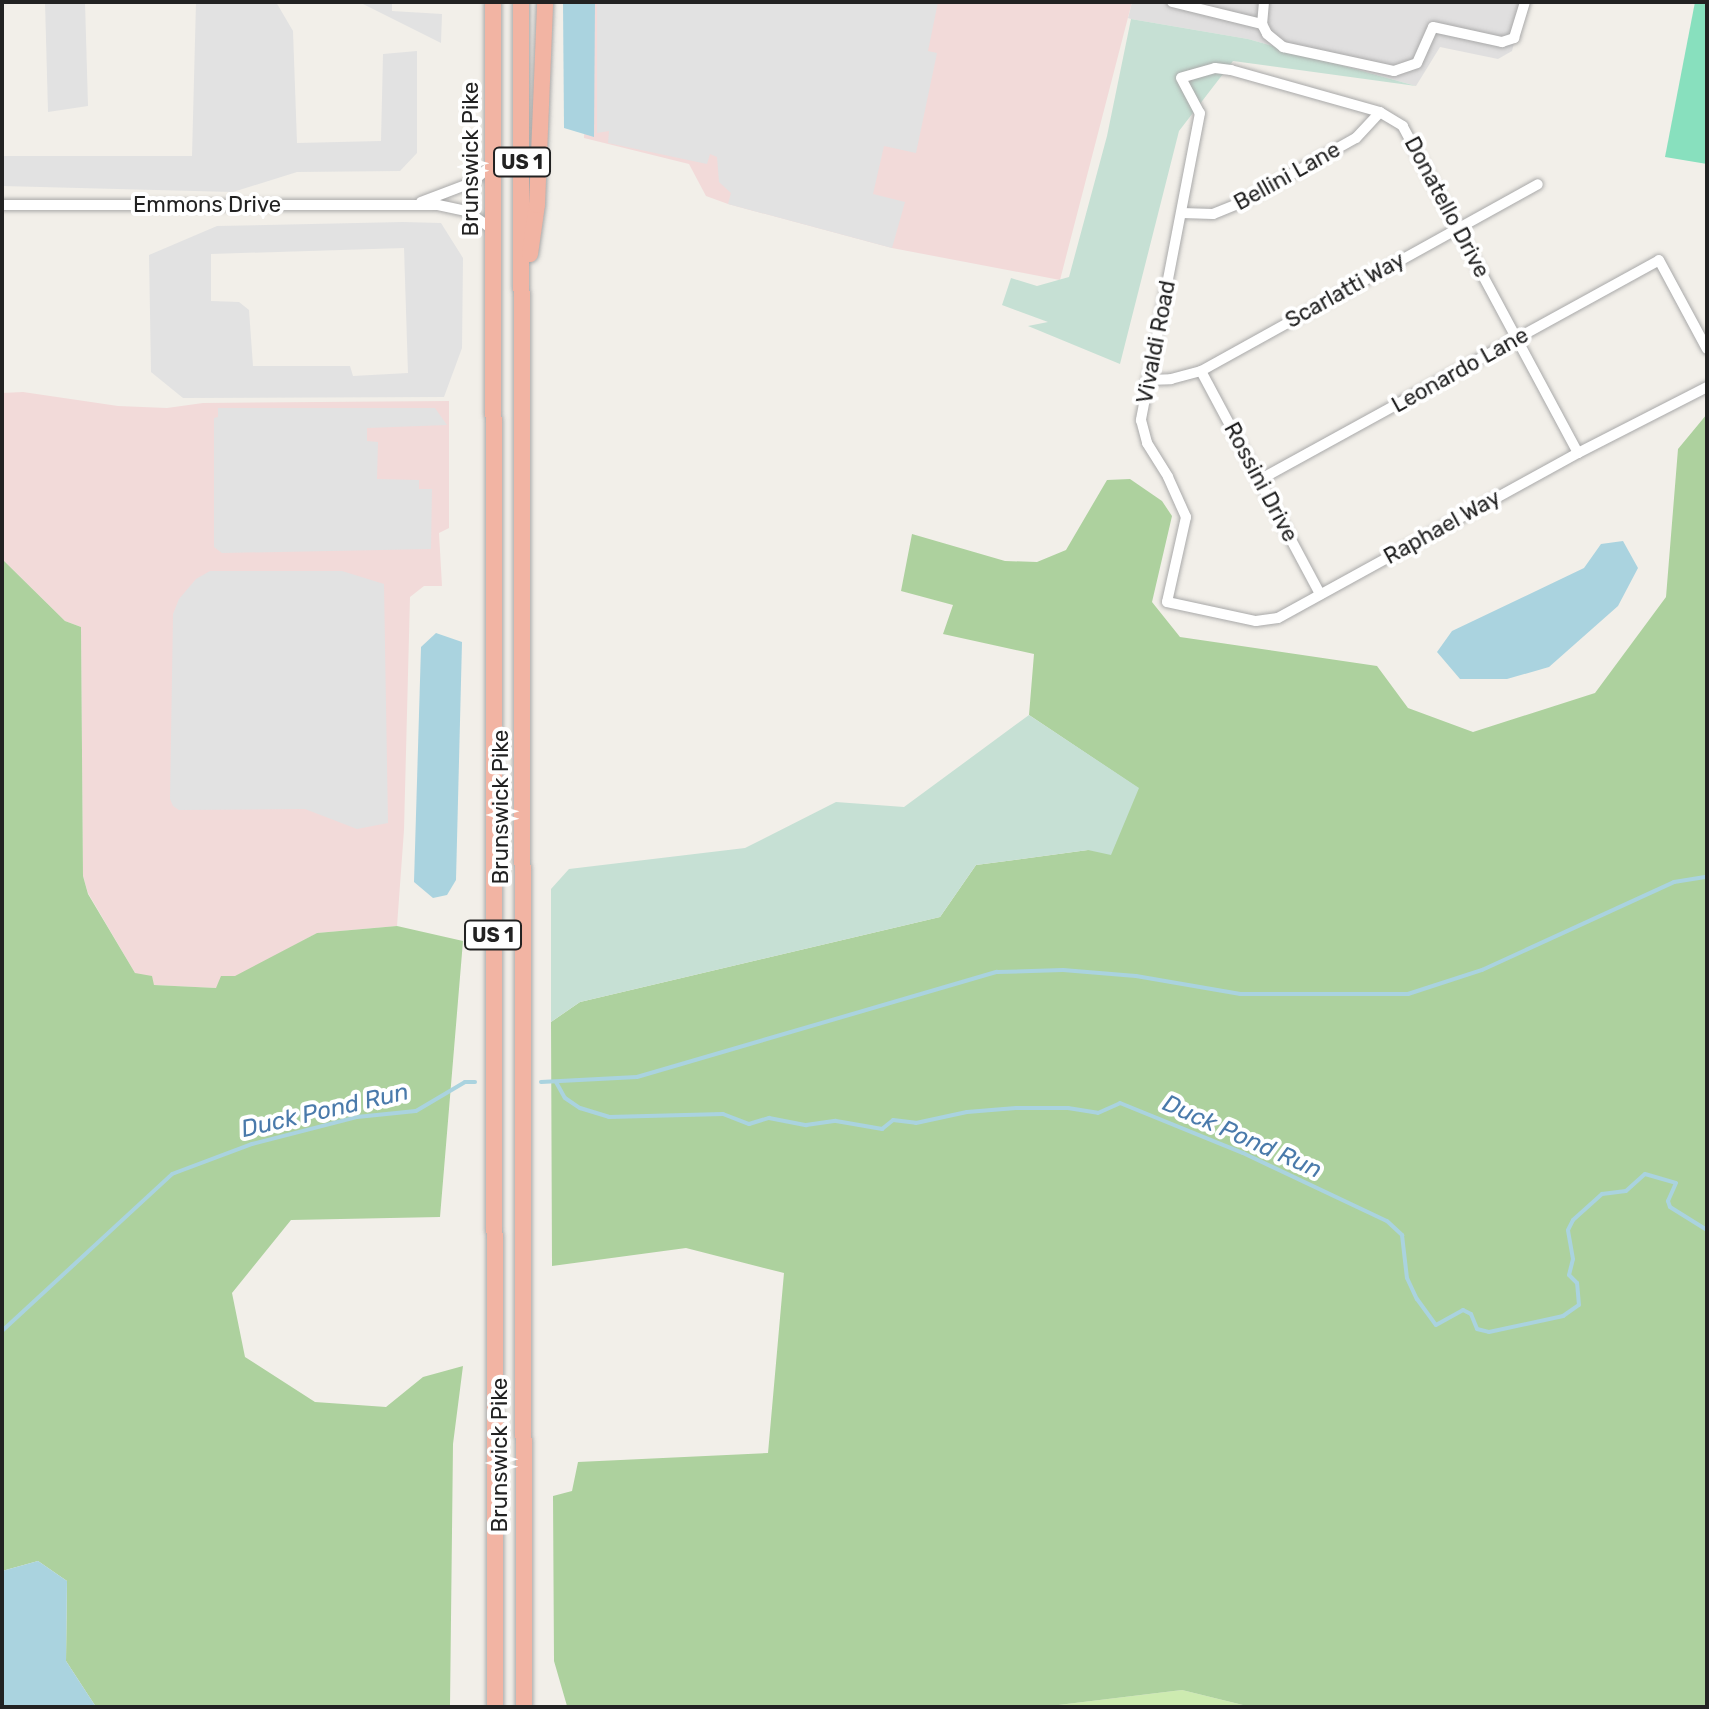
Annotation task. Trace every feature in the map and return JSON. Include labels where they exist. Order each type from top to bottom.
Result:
[{"type":"highway","name":"Brunswick Pike","points":[[493,2],[495,1707]]},
{"type":"highway","name":"Brunswick Pike","points":[[521,2],[519,323],[524,1707]]},
{"type":"highway","points":[[519,323],[537,205],[545,2]]},
{"type":"street","points":[[1172,2],[1262,24]]},
{"type":"street","points":[[1264,2],[1262,24],[1267,34],[1283,47],[1394,71],[1417,63],[1433,27],[1502,42],[1514,38],[1525,2]]},
{"type":"street","name":"Donatello Drive","points":[[1181,78],[1215,68],[1231,70],[1380,112],[1403,126],[1578,453]]},
{"type":"street","name":"Vivaldi Road","points":[[1167,602],[1186,517],[1147,443],[1141,420],[1200,113],[1181,78]]},
{"type":"street","name":"Bellini Lane","points":[[1182,213],[1213,214],[1240,203],[1356,138],[1380,112]]},
{"type":"street","name":"Emmons Drive","points":[[411,205],[471,183],[493,164]]},
{"type":"street","name":"Scarlatti Way","points":[[1147,380],[1171,379],[1201,371],[1538,184]]},
{"type":"street","name":"Emmons Drive","points":[[2,205],[438,205],[467,211],[493,230]]},
{"type":"street","name":"Leonardo Lane","points":[[1261,479],[1659,260],[1707,349]]},
{"type":"street","name":"Rossini Drive","points":[[1201,371],[1320,594]]},
{"type":"street","name":"Raphael Way","points":[[1167,602],[1256,621],[1278,618],[1578,453],[1707,387]]},
{"type":"shaded area","points":[[45,2],[85,2],[88,106],[48,112]]},
{"type":"shaded area","points":[[196,2],[276,2],[293,31],[297,143],[381,141],[383,54],[417,51],[417,153],[400,171],[297,172],[233,192],[2,186],[2,156],[192,156]]},
{"type":"shaded area","points":[[359,2],[392,2],[392,11],[442,14],[441,43]]},
{"type":"shaded area","points":[[587,2],[1132,2],[1060,280],[892,248],[728,204],[706,196],[689,164],[584,138]]},
{"type":"shaded area","points":[[597,2],[938,2],[928,51],[937,53],[916,153],[884,146],[873,194],[905,202],[892,248],[728,204],[731,193],[719,182],[717,157],[710,154],[707,164],[608,143],[609,131],[597,133]]},
{"type":"shaded area","points":[[1132,2],[1525,2],[1512,51],[1498,59],[1440,47],[1416,86],[1248,39],[1131,19],[1128,18]]},
{"type":"shaded area","points":[[441,223],[463,258],[462,348],[444,397],[183,398],[151,372],[149,255],[217,226]],"holes":[[[404,248],[408,373],[353,376],[350,366],[253,366],[249,310],[239,302],[211,301],[211,254]]]},
{"type":"shaded area","points":[[23,392],[118,406],[167,408],[203,403],[449,401],[449,528],[439,533],[442,586],[424,586],[410,597],[404,830],[397,926],[317,933],[216,988],[154,985],[135,973],[88,893],[83,876],[81,627],[65,621],[2,559],[2,393]]},
{"type":"shaded area","points":[[218,408],[435,408],[447,425],[367,428],[367,441],[378,442],[377,479],[419,480],[419,489],[432,489],[431,549],[222,553],[214,547],[214,418],[218,417]]},
{"type":"shaded area","points":[[210,571],[342,571],[384,584],[388,823],[357,829],[305,809],[179,810],[173,806],[170,799],[173,614],[179,599],[196,579]]},
{"type":"green space","points":[[1695,2],[1707,2],[1707,164],[1665,157]]},
{"type":"green space","points":[[1131,19],[1248,39],[1416,86],[1233,61],[1179,131],[1120,364],[1028,326],[1048,322],[1002,305],[1011,278],[1037,286],[1069,277],[1107,136]]},
{"type":"green space","points":[[1707,414],[1707,1707],[1251,1707],[1182,1690],[1042,1707],[567,1706],[554,1661],[553,1496],[572,1491],[578,1462],[768,1453],[784,1273],[686,1248],[552,1266],[551,1022],[580,1002],[940,917],[976,865],[1088,850],[1138,788],[1029,715],[1034,654],[943,634],[953,605],[901,591],[912,534],[1005,561],[1037,562],[1066,550],[1107,480],[1130,479],[1162,501],[1172,516],[1152,602],[1180,637],[1377,666],[1408,708],[1473,732],[1595,693],[1666,597],[1678,449]]},
{"type":"green space","points":[[2,559],[65,621],[81,627],[83,876],[88,894],[135,973],[152,976],[154,985],[216,988],[221,976],[235,976],[317,933],[397,926],[463,941],[440,1217],[291,1220],[232,1293],[245,1357],[315,1402],[386,1407],[423,1377],[463,1366],[453,1444],[450,1707],[96,1707],[66,1661],[67,1581],[38,1561],[2,1571]]},
{"type":"green space","points":[[1029,715],[1139,788],[1111,855],[1088,850],[976,865],[940,917],[580,1002],[551,1022],[551,889],[569,869],[745,848],[836,802],[904,807]]},
{"type":"green space","points":[[1182,1690],[1251,1707],[1042,1707]]},
{"type":"water","points":[[563,2],[595,2],[594,137],[564,128]]},
{"type":"water","points":[[1623,541],[1638,568],[1618,606],[1549,667],[1507,679],[1460,679],[1437,652],[1452,631],[1584,568],[1601,544]]},
{"type":"water","points":[[436,633],[462,642],[456,880],[447,895],[433,898],[414,882],[421,647]]},
{"type":"water","points":[[38,1561],[67,1581],[66,1661],[96,1707],[2,1707],[2,1571]]},
{"type":"waterway","points":[[541,1082],[637,1077],[997,972],[1063,970],[1136,976],[1240,994],[1408,994],[1482,970],[1674,882],[1707,877]]},
{"type":"waterway","name":"Duck Pond Run","points":[[2,1331],[172,1174],[252,1144],[357,1117],[416,1111],[465,1082],[475,1082]]},
{"type":"waterway","name":"Duck Pond Run","points":[[556,1082],[565,1098],[580,1108],[609,1117],[723,1114],[749,1124],[769,1118],[806,1125],[836,1121],[882,1129],[893,1120],[916,1123],[967,1112],[1016,1108],[1068,1108],[1098,1113],[1120,1103],[1243,1153],[1387,1221],[1402,1235],[1407,1278],[1417,1299],[1436,1325],[1463,1310],[1471,1314],[1477,1329],[1489,1332],[1563,1316],[1579,1305],[1577,1283],[1569,1275],[1573,1259],[1568,1230],[1573,1220],[1602,1194],[1626,1191],[1645,1174],[1676,1183],[1668,1201],[1670,1207],[1707,1230]]}]
